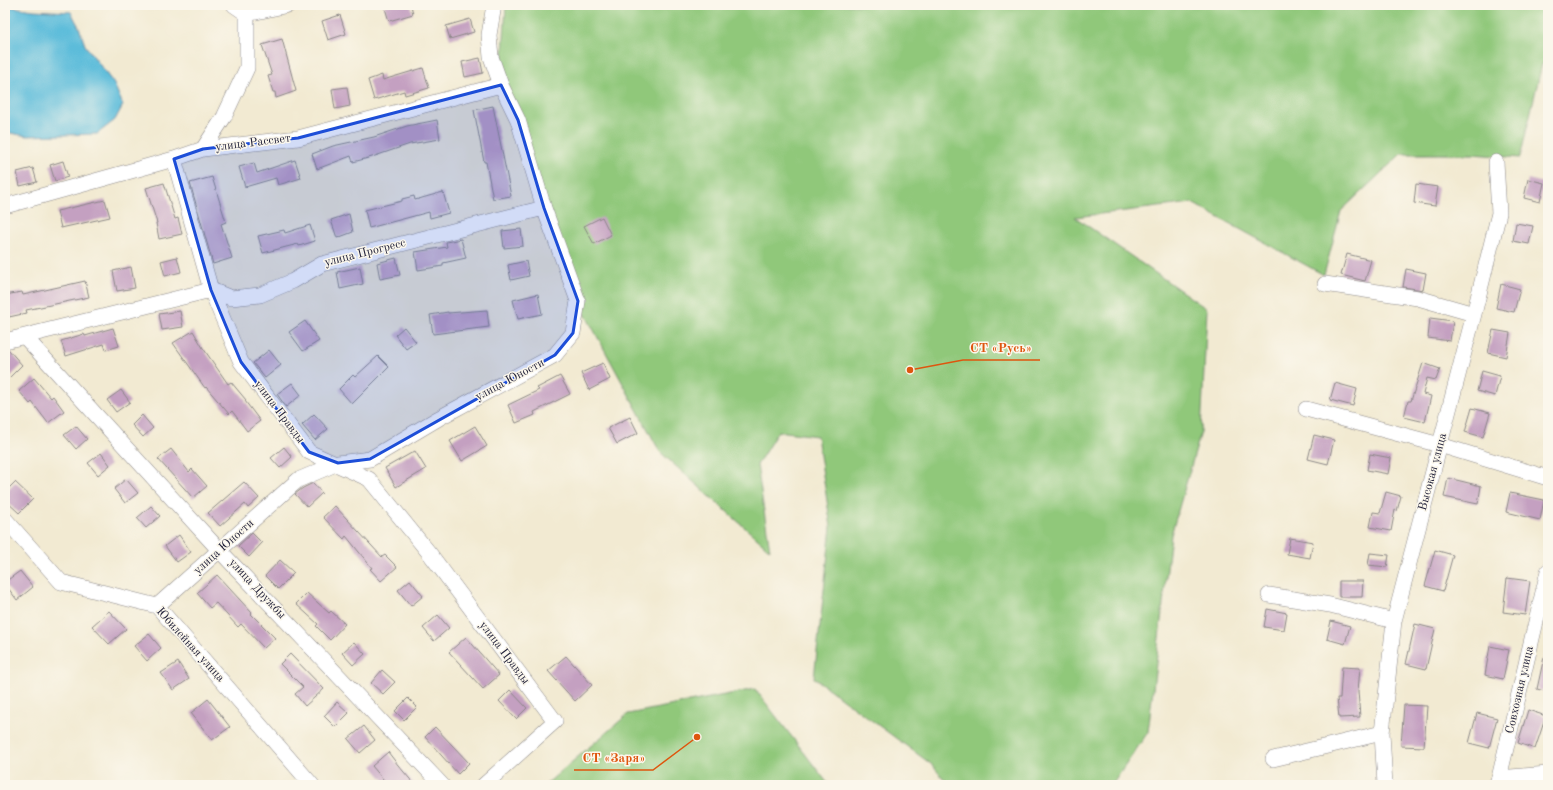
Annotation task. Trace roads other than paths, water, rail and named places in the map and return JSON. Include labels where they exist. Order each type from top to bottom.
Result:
[{"type":"street","points":[[234,5],[247,14],[288,5]]},
{"type":"street","name":"улица Юности","points":[[157,606],[298,480],[338,463],[370,459],[439,418],[555,356],[573,333],[578,301],[544,208],[518,120],[501,85],[491,57],[488,35],[494,5]]},
{"type":"street","points":[[203,149],[224,117],[247,68],[247,14]]},
{"type":"street","name":"улица Рассвет","points":[[5,206],[174,159],[203,149],[298,138],[501,85]]},
{"type":"street","name":"улица Правды","points":[[174,159],[211,290],[241,362],[310,452],[338,463],[369,479],[430,554],[555,721],[484,785]]},
{"type":"street","name":"Высокая улица","points":[[1384,785],[1382,733],[1394,621],[1474,314],[1498,213],[1496,162]]},
{"type":"street","name":"улица Прогресс","points":[[211,290],[231,298],[260,295],[293,281],[322,264],[544,208]]},
{"type":"street","points":[[1325,284],[1418,298],[1474,314]]},
{"type":"street","points":[[5,341],[211,290]]},
{"type":"street","name":"улица Дружбы","points":[[25,337],[220,551],[442,785]]},
{"type":"street","points":[[1306,409],[1440,445],[1548,478]]},
{"type":"street","name":"Юбилейная улица","points":[[5,519],[61,582],[157,606],[312,785]]},
{"type":"street","name":"Совхозная улица","points":[[1498,782],[1548,571]]},
{"type":"street","points":[[1269,595],[1330,605],[1394,621]]},
{"type":"street","points":[[1273,759],[1382,733]]},
{"type":"street","points":[[1498,782],[1548,774]]},
{"type":"water","points":[[5,6],[34,10],[71,12],[79,27],[85,45],[114,84],[123,105],[115,120],[97,134],[27,136],[5,132]]},
{"type":"place","name":"СТ «Русь»","points":[[910,370]]},
{"type":"place","name":"СТ «Заря»","points":[[697,737]]}]
